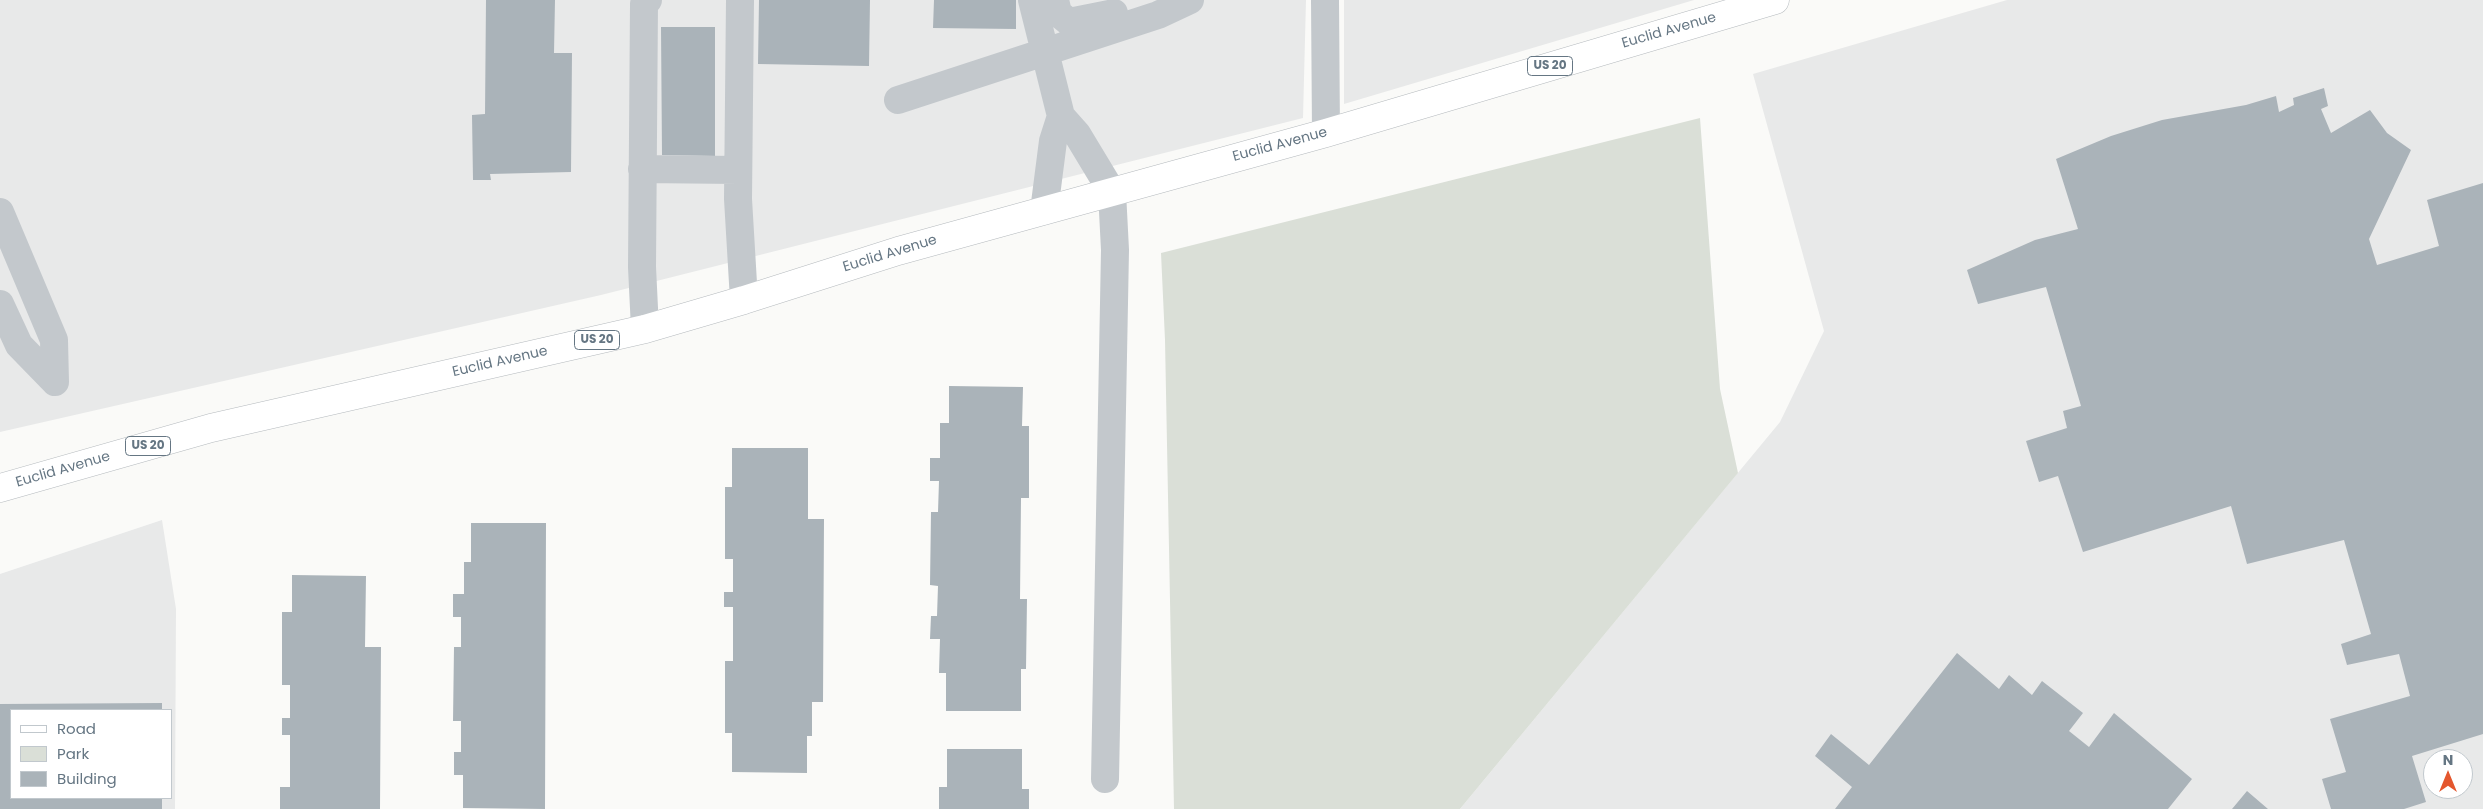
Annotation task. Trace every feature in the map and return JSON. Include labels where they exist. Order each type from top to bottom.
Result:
[{"type":"main road","name":"Euclid Avenue","points":[[0,488],[210,428],[644,329],[744,300],[898,251],[1326,133],[1775,0]]},
{"type":"street","points":[[644,329],[642,169],[644,4],[648,0]]},
{"type":"street","points":[[740,0],[738,200],[744,300]]},
{"type":"street","points":[[1032,0],[1061,116],[1077,134],[1112,192],[1115,250],[1105,779]]},
{"type":"street","points":[[1055,0],[1058,13],[1069,22],[1079,10]]},
{"type":"street","points":[[1079,10],[1128,10],[1150,0]]},
{"type":"street","points":[[898,100],[1158,15],[1190,0]]},
{"type":"street","points":[[1325,0],[1326,133]]},
{"type":"street","points":[[1079,10],[1110,30]]},
{"type":"street","points":[[1044,211],[1053,141],[1061,116]]},
{"type":"street","points":[[642,169],[738,170]]},
{"type":"street","points":[[0,212],[54,340],[55,382],[19,345],[0,304]]},
{"type":"shaded area","points":[[0,0],[1306,0],[1303,118],[601,295],[0,432]]},
{"type":"shaded area","points":[[1344,0],[1694,0],[1344,104]]},
{"type":"shaded area","points":[[2007,0],[2483,0],[2483,809],[1460,809],[1780,422],[1824,331],[1753,74]]},
{"type":"shaded area","points":[[162,520],[176,609],[175,809],[0,809],[0,574]]},
{"type":"green space","points":[[1700,118],[1720,389],[1738,473],[1460,809],[1174,809],[1165,340],[1161,253]]},
{"type":"building","points":[[486,0],[555,0],[554,53],[572,53],[571,172],[490,174],[491,180],[473,180],[472,115],[485,114]]},
{"type":"building","points":[[759,0],[870,0],[869,66],[758,64]]},
{"type":"building","points":[[934,0],[1016,0],[1016,29],[933,28]]},
{"type":"building","points":[[661,27],[715,27],[715,156],[662,155]]},
{"type":"building","points":[[2324,88],[2328,106],[2321,109],[2331,133],[2370,110],[2387,133],[2411,150],[2369,239],[2377,265],[2439,246],[2427,200],[2483,183],[2483,734],[2435,749],[2423,749],[2423,753],[2412,756],[2423,792],[2423,799],[2426,802],[2404,809],[2331,809],[2322,779],[2346,772],[2330,719],[2410,696],[2399,654],[2347,665],[2341,644],[2371,634],[2344,540],[2247,564],[2231,506],[2083,552],[2058,476],[2039,482],[2026,441],[2067,428],[2063,411],[2081,406],[2046,287],[1978,304],[1967,270],[2035,240],[2078,229],[2056,159],[2111,136],[2162,120],[2246,105],[2276,96],[2279,112],[2294,105],[2293,98]]},
{"type":"building","points":[[949,386],[1023,387],[1022,426],[1029,426],[1029,498],[1021,498],[1020,599],[1027,599],[1026,669],[1021,669],[1021,711],[946,711],[946,673],[939,673],[940,639],[930,639],[931,616],[937,616],[938,586],[930,585],[931,512],[938,512],[939,481],[930,481],[930,458],[940,458],[940,423],[949,423]]},
{"type":"building","points":[[732,448],[808,448],[808,519],[824,519],[823,702],[812,702],[812,736],[807,736],[807,773],[732,772],[732,733],[725,733],[725,661],[733,661],[733,607],[724,607],[724,592],[733,592],[733,559],[725,559],[725,487],[732,487]]},
{"type":"building","points":[[471,523],[546,523],[545,809],[463,808],[463,775],[454,775],[454,752],[461,752],[461,721],[453,721],[454,647],[461,647],[461,617],[453,617],[453,594],[464,594],[464,562],[471,562]]},
{"type":"building","points":[[292,575],[366,576],[365,647],[381,647],[380,809],[280,809],[280,787],[290,787],[290,735],[282,735],[282,718],[290,718],[290,685],[282,685],[282,612],[292,612]]},
{"type":"building","points":[[1957,653],[1999,689],[2009,675],[2032,695],[2042,681],[2083,713],[2069,731],[2089,747],[2114,713],[2192,779],[2168,809],[1835,809],[1852,787],[1815,756],[1831,734],[1869,765]]},
{"type":"building","points":[[162,703],[162,709],[10,709],[10,799],[162,799],[162,809],[0,809],[0,704]]},
{"type":"building","points":[[947,749],[1022,749],[1022,789],[1029,789],[1029,809],[939,809],[939,787],[947,787]]},
{"type":"building","points":[[2247,791],[2268,809],[2232,809]]}]
